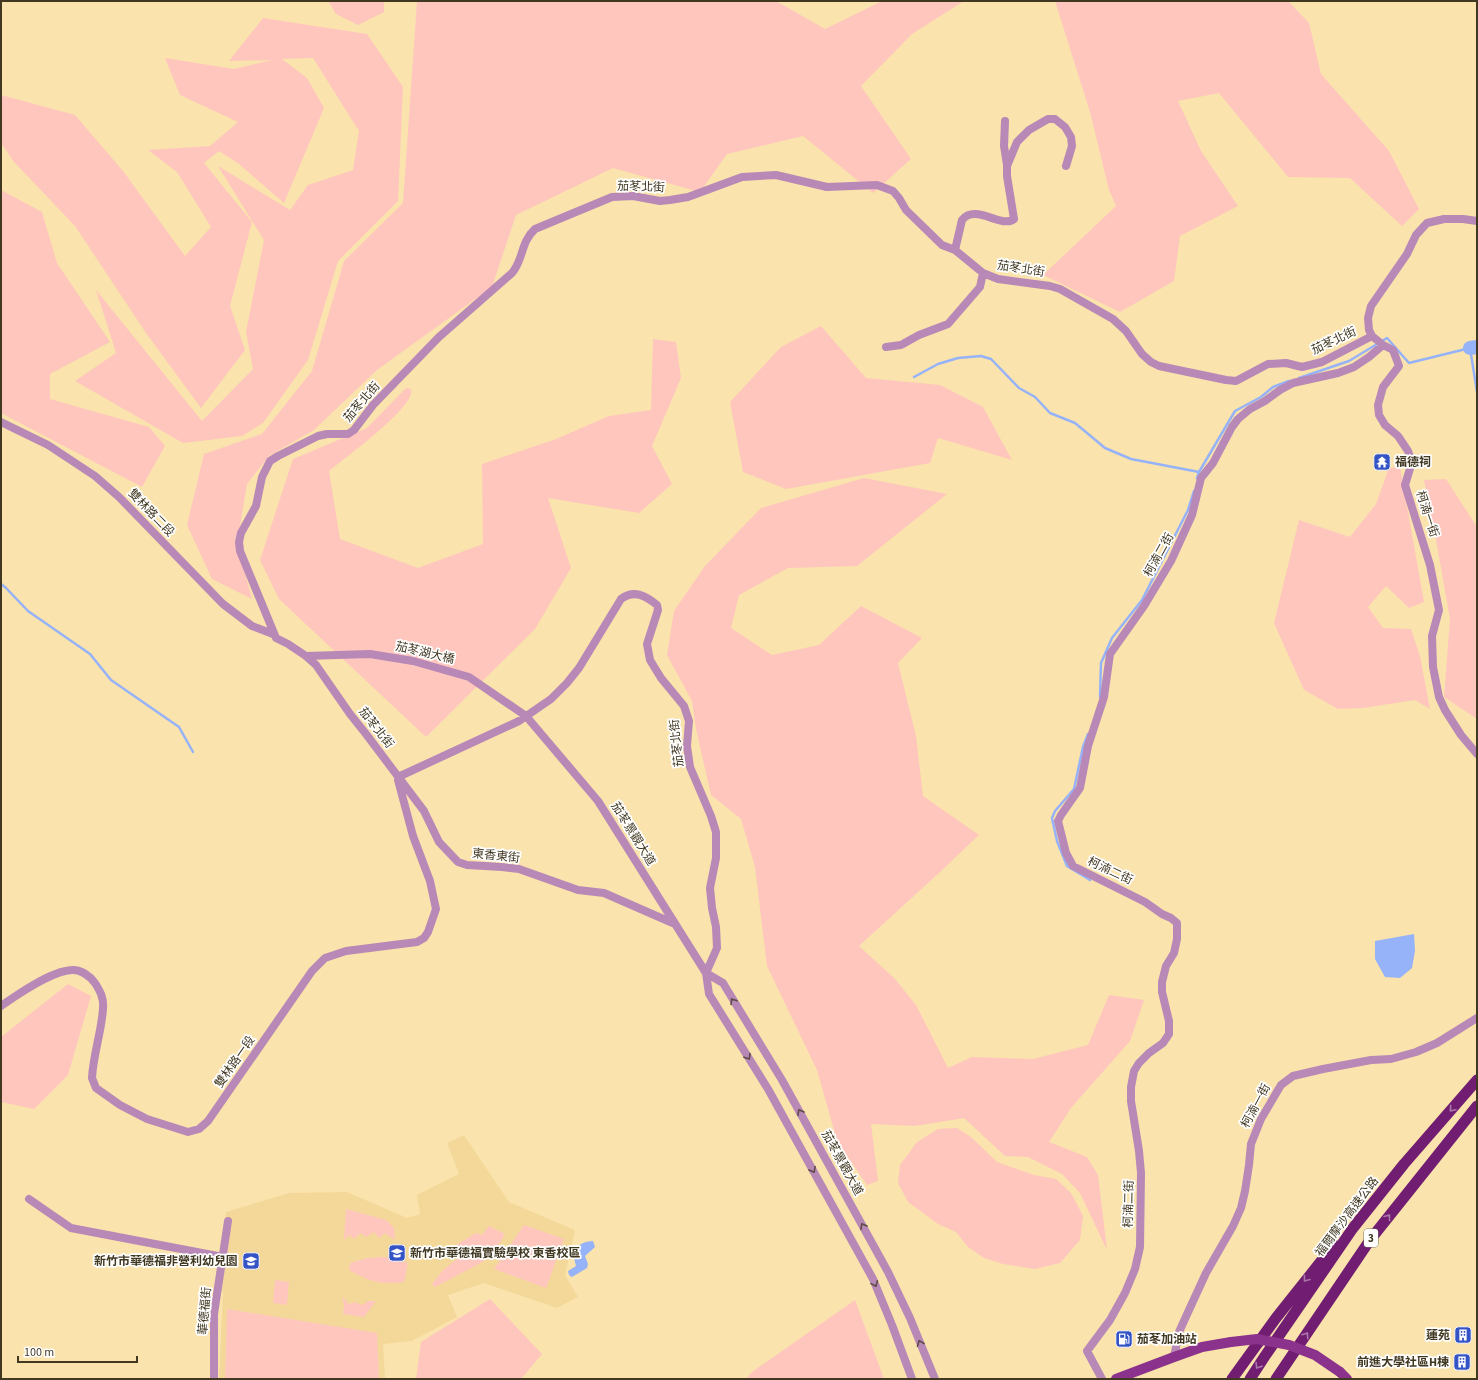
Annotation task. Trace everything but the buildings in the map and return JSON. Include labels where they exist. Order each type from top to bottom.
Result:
[{"type":"highway","name":"福爾摩沙高速公路","points":[[1250,1379],[1353,1228],[1404,1164],[1477,1080]]},
{"type":"highway","name":"3","points":[[1276,1379],[1370,1240],[1477,1106]]},
{"type":"highway","points":[[1232,1379],[1276,1318],[1322,1259],[1404,1164]]},
{"type":"main road","points":[[1116,1379],[1202,1347],[1257,1339],[1289,1345],[1315,1355],[1344,1376]]},
{"type":"street","points":[[1007,166],[1017,142],[1029,130],[1044,120],[1054,119],[1066,127],[1071,137],[1072,146],[1066,166]]},
{"type":"street","points":[[955,250],[964,217],[973,214],[990,216],[1007,222],[1014,219],[1004,146],[1005,121]]},
{"type":"street","name":"茄苳北街","points":[[706,973],[717,948],[716,927],[710,888],[716,858],[716,832],[690,768],[687,746],[688,721],[684,706],[660,678],[650,660],[647,644],[658,610],[657,604],[647,597],[635,594],[621,599],[579,668],[551,699],[519,721],[398,777],[350,714],[316,665],[306,656],[276,638],[273,634],[240,551],[239,542],[241,533],[256,506],[264,470],[270,461],[318,436],[326,434],[348,434],[354,430],[373,405],[439,337],[512,273],[518,266],[524,244],[529,234],[535,229],[612,197],[633,196],[670,200],[694,195],[742,177],[776,175],[827,186],[877,185],[893,191],[906,210],[942,245],[955,250],[983,273],[998,279],[1050,286],[1060,289],[1113,319],[1126,331],[1142,354],[1151,362],[1159,366],[1236,381],[1268,364],[1286,363],[1302,367],[1322,362],[1372,336]]},
{"type":"street","points":[[1372,336],[1369,330],[1368,318],[1371,306],[1407,254],[1416,235],[1427,223],[1444,218],[1477,221]]},
{"type":"street","points":[[886,347],[901,345],[919,335],[948,324],[980,287],[983,273]]},
{"type":"street","name":"柯湳一街","points":[[1372,336],[1383,345],[1393,350],[1399,366],[1383,387],[1378,405],[1379,415],[1385,425],[1398,436],[1408,451],[1412,462],[1405,485],[1430,564],[1440,610],[1432,636],[1433,667],[1438,697],[1461,736],[1477,754]]},
{"type":"street","name":"柯湳二街","points":[[1102,1379],[1087,1351],[1110,1320],[1125,1293],[1135,1269],[1140,1247],[1141,1172],[1131,1101],[1131,1087],[1134,1071],[1138,1063],[1163,1043],[1168,1034],[1169,1021],[1162,992],[1162,982],[1166,966],[1174,952],[1177,939],[1177,924],[1171,918],[1162,914],[1145,902],[1073,866],[1066,853],[1058,821],[1060,815],[1080,788],[1088,746],[1104,697],[1110,654],[1144,606],[1171,560],[1192,515],[1201,478],[1213,463],[1232,427],[1238,419],[1250,409],[1265,402],[1293,384],[1338,373],[1354,367],[1369,358],[1383,345]]},
{"type":"street","name":"雙林路二段","points":[[1,422],[48,444],[95,476],[119,497],[223,604],[252,626],[273,634]]},
{"type":"street","name":"茄苳湖大橋","points":[[306,656],[370,654],[413,660],[469,677],[526,716]]},
{"type":"street","name":"茄苳景觀大道","points":[[526,716],[598,801],[706,973],[709,994],[768,1089],[873,1279],[892,1324],[912,1379]]},
{"type":"street","name":"東香東街","points":[[398,777],[424,811],[439,842],[458,862],[467,865],[519,869],[578,890],[604,893],[675,924]]},
{"type":"street","name":"雙林路一段","points":[[1,1006],[26,988],[59,973],[72,970],[86,974],[93,981],[102,995],[103,1009],[92,1067],[92,1078],[96,1088],[120,1105],[147,1118],[188,1132],[200,1129],[208,1121],[312,971],[325,958],[346,951],[417,942],[424,938],[428,932],[436,909],[430,881],[412,836],[398,777]]},
{"type":"street","name":"茄苳景觀大道","points":[[706,973],[723,984],[782,1080],[888,1272],[910,1318],[934,1379]]},
{"type":"street","name":"柯湳一街","points":[[1174,1357],[1179,1332],[1206,1273],[1233,1226],[1241,1208],[1247,1178],[1251,1144],[1260,1119],[1281,1085],[1293,1076],[1416,1052],[1436,1043],[1477,1018]]},
{"type":"street","points":[[29,1199],[71,1228],[222,1257]]},
{"type":"street","name":"華德福街","points":[[214,1379],[214,1314],[228,1222]]},
{"type":"shaded area","points":[[328,1],[384,1],[384,12],[358,25],[336,14]]},
{"type":"shaded area","points":[[417,1],[776,1],[825,29],[882,1],[964,1],[912,34],[861,86],[911,159],[873,193],[803,136],[727,154],[700,192],[613,168],[516,215],[492,287],[377,370],[314,430],[269,456],[247,484],[237,544],[252,599],[212,579],[187,525],[204,454],[262,434],[312,371],[344,261],[403,203]]},
{"type":"shaded area","points":[[1055,1],[1288,1],[1309,23],[1321,74],[1389,151],[1419,209],[1402,226],[1350,178],[1288,177],[1219,93],[1178,101],[1201,151],[1238,206],[1180,236],[1174,281],[1120,312],[1043,275],[1116,206],[1109,190],[1090,112]]},
{"type":"shaded area","points":[[263,18],[367,34],[403,87],[398,201],[338,261],[308,360],[263,423],[242,436],[183,443],[75,381],[116,353],[96,290],[202,421],[253,369],[246,332],[264,240],[218,166],[290,210],[308,185],[353,170],[359,131],[313,58],[282,59],[307,78],[324,108],[284,203],[239,164],[219,151],[204,163],[252,222],[230,306],[245,350],[201,408],[146,333],[75,226],[14,162],[1,143],[1,95],[75,115],[123,171],[185,256],[211,227],[177,172],[148,150],[210,146],[238,122],[180,95],[165,58],[234,69],[272,60],[229,61]]},
{"type":"shaded area","points":[[1,190],[42,212],[57,263],[110,342],[50,374],[50,399],[149,427],[165,446],[142,487],[1,413]]},
{"type":"shaded area","points":[[821,326],[866,378],[940,385],[983,407],[1012,460],[938,438],[930,463],[786,489],[743,472],[730,402],[781,347]]},
{"type":"shaded area","points":[[653,339],[676,342],[681,378],[652,446],[672,484],[639,513],[548,498],[571,568],[535,629],[426,737],[279,599],[260,560],[293,459],[367,428],[405,389],[411,389],[410,397],[403,407],[378,432],[329,471],[340,539],[418,568],[483,544],[482,464],[556,439],[609,416],[651,410]]},
{"type":"shaded area","points":[[1400,467],[1424,602],[1409,608],[1386,586],[1368,607],[1383,628],[1411,629],[1420,656],[1430,709],[1415,700],[1363,708],[1338,709],[1304,690],[1274,623],[1299,520],[1350,537],[1376,504],[1389,468]]},
{"type":"shaded area","points":[[864,478],[947,494],[857,566],[788,568],[739,595],[731,628],[772,655],[819,645],[861,606],[922,638],[898,663],[916,736],[923,796],[979,835],[859,946],[895,979],[916,1005],[948,1068],[972,1057],[1033,1059],[1088,1045],[1109,995],[1144,1000],[1130,1041],[1071,1108],[1049,1142],[1087,1157],[1098,1175],[1107,1250],[1080,1193],[1062,1174],[1028,1157],[1005,1156],[964,1118],[915,1126],[871,1124],[878,1181],[867,1185],[837,1141],[817,1070],[767,966],[755,867],[741,819],[711,795],[696,729],[692,701],[667,655],[674,611],[705,566],[761,508]]},
{"type":"shaded area","points":[[1446,479],[1477,527],[1477,719],[1444,697],[1450,619],[1424,480]]},
{"type":"shaded area","points":[[68,984],[91,996],[68,1075],[34,1109],[1,1102],[1,1037]]},
{"type":"shaded area","points":[[957,1128],[971,1137],[997,1162],[1034,1175],[1056,1179],[1071,1193],[1083,1216],[1080,1240],[1060,1263],[1035,1269],[1003,1264],[984,1258],[968,1247],[956,1232],[938,1224],[908,1202],[898,1183],[900,1165],[917,1142],[938,1129]]},
{"type":"shaded area","name":"新竹市華德福實驗學校 東香校區","points":[[464,1135],[509,1202],[575,1230],[565,1275],[578,1297],[557,1308],[484,1283],[448,1295],[457,1317],[412,1341],[383,1344],[385,1379],[219,1379],[223,1292],[221,1290],[223,1279],[226,1212],[289,1193],[347,1192],[407,1218],[420,1214],[417,1195],[459,1174],[447,1143]]},
{"type":"shaded area","points":[[346,1209],[386,1220],[394,1228],[395,1240],[385,1233],[379,1238],[374,1232],[366,1237],[361,1233],[354,1239],[349,1235],[344,1240]]},
{"type":"shaded area","points":[[524,1225],[564,1239],[546,1288],[494,1269]]},
{"type":"shaded area","points":[[489,1226],[505,1234],[495,1251],[481,1263],[435,1287],[432,1284],[443,1270],[461,1256],[461,1248],[456,1245],[476,1233],[482,1235]]},
{"type":"shaded area","points":[[367,1258],[392,1258],[408,1263],[404,1282],[376,1282],[349,1270],[350,1263]]},
{"type":"shaded area","points":[[275,1280],[289,1282],[287,1305],[273,1303]]},
{"type":"shaded area","points":[[342,1296],[349,1304],[355,1302],[362,1305],[368,1301],[376,1301],[364,1317],[343,1314],[344,1305]]},
{"type":"shaded area","points":[[490,1299],[542,1354],[521,1379],[416,1379],[421,1342]]},
{"type":"shaded area","points":[[855,1300],[884,1379],[746,1379],[752,1372]]},
{"type":"shaded area","points":[[227,1309],[377,1333],[379,1379],[225,1379]]},
{"type":"water","points":[[1414,934],[1415,951],[1412,968],[1400,978],[1385,977],[1375,959],[1375,941]]},
{"type":"water","points":[[593,1241],[595,1247],[585,1256],[588,1264],[587,1268],[572,1277],[569,1275],[568,1271],[576,1266],[573,1254],[581,1244]]},
{"type":"waterway","points":[[1299,378],[1349,361],[1387,338],[1409,363],[1470,348],[1477,392]]},
{"type":"waterway","points":[[1470,348],[1477,347]]},
{"type":"waterway","points":[[914,377],[938,364],[958,358],[981,356],[991,359],[1019,388],[1035,397],[1050,413],[1075,423],[1105,448],[1131,459],[1199,472]]},
{"type":"waterway","points":[[1197,478],[1199,472],[1235,411],[1261,397],[1273,387],[1289,381]]},
{"type":"waterway","points":[[1100,697],[1101,663],[1112,638],[1142,600],[1188,510],[1194,491]]},
{"type":"waterway","points":[[1,584],[28,611],[90,654],[111,680],[179,727],[193,752]]},
{"type":"waterway","points":[[1088,734],[1083,747],[1074,789],[1055,811],[1052,818],[1057,841],[1067,866],[1090,880]]},
{"type":"place","name":"福德祠","points":[[1382,462]]},
{"type":"place","name":"新竹市華德福實驗學校 東香校區","points":[[397,1253]]},
{"type":"place","name":"新竹市華德福非營利幼兒園","points":[[251,1261]]},
{"type":"place","name":"蓮苑","points":[[1463,1335]]},
{"type":"place","name":"茄苳加油站","points":[[1124,1339]]},
{"type":"place","name":"前進大學社區H棟","points":[[1462,1362]]}]
